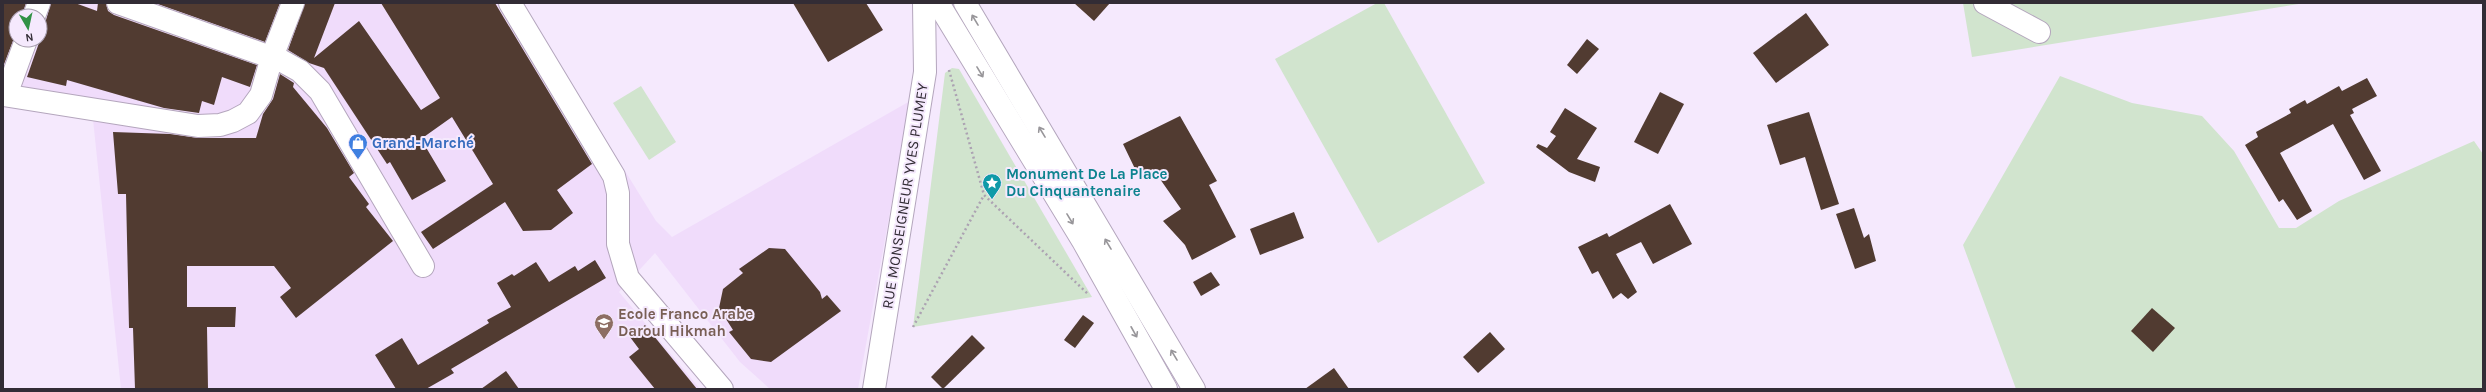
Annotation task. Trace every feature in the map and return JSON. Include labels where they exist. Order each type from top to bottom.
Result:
[{"type":"street","points":[[118,3],[272,57],[300,72],[320,91],[423,266]]},
{"type":"street","points":[[23,48],[5,95],[198,126],[220,125],[248,113],[262,95],[272,57],[293,3]]},
{"type":"street","points":[[510,3],[614,176],[618,193],[618,244],[628,278],[722,389]]},
{"type":"street","name":"RUE MONSEIGNEUR YVES PLUMEY","points":[[874,389],[925,72],[924,3]]},
{"type":"street","points":[[938,3],[1083,241],[1166,389]]},
{"type":"street","points":[[965,3],[1194,389]]},
{"type":"street","points":[[1985,3],[2039,32]]},
{"type":"path","points":[[949,70],[984,195],[1092,297]]},
{"type":"path","points":[[913,327],[984,195]]},
{"type":"shaded area","name":"Grand-Marché","points":[[3,3],[521,3],[656,221],[672,237],[910,101],[858,389],[770,389],[740,362],[655,253],[619,292],[700,389],[121,389],[91,100],[3,83]]},
{"type":"green space","points":[[1377,3],[1384,3],[1485,183],[1378,243],[1275,59]]},
{"type":"green space","points":[[1963,3],[2305,3],[1972,57]]},
{"type":"green space","points":[[952,68],[959,69],[1092,297],[913,327],[945,73]]},
{"type":"green space","points":[[2060,76],[2132,103],[2202,116],[2234,151],[2279,228],[2296,228],[2339,201],[2474,141],[2483,154],[2483,389],[2016,389],[1963,245]]},
{"type":"green space","points":[[641,86],[676,142],[649,160],[613,103]]},
{"type":"building","points":[[3,3],[26,3],[24,8],[8,8],[8,48],[10,48],[3,67]]},
{"type":"building","points":[[51,3],[75,3],[97,11],[98,3],[106,3],[108,11],[114,15],[257,65],[250,87],[222,77],[214,105],[202,101],[199,113],[164,108],[67,80],[66,86],[27,77],[37,48],[48,48],[48,13]]},
{"type":"building","points":[[155,3],[280,3],[265,42]]},
{"type":"building","points":[[305,3],[335,3],[314,58],[359,21],[421,110],[440,98],[381,3],[495,3],[592,164],[557,190],[573,213],[551,230],[523,231],[505,202],[433,249],[421,232],[493,184],[452,117],[421,139],[446,181],[412,200],[390,162],[387,164],[324,68],[309,63],[288,50]]},
{"type":"building","points":[[793,3],[866,3],[883,30],[828,62]]},
{"type":"building","points":[[1074,3],[1110,3],[1094,21]]},
{"type":"building","points":[[1806,13],[1829,45],[1776,83],[1753,53]]},
{"type":"building","points":[[1587,39],[1599,49],[1577,74],[1567,65]]},
{"type":"building","points":[[280,74],[294,83],[293,87],[327,128],[354,173],[349,177],[369,204],[366,207],[393,241],[296,318],[280,297],[291,288],[274,266],[187,266],[187,307],[236,307],[235,327],[207,327],[208,389],[135,389],[133,328],[129,328],[126,194],[118,194],[113,132],[170,134],[198,138],[256,138],[263,114],[273,99]]},
{"type":"building","points":[[2367,78],[2377,96],[2352,109],[2354,113],[2350,115],[2381,171],[2364,180],[2333,124],[2280,153],[2312,211],[2297,220],[2283,199],[2279,202],[2245,145],[2258,137],[2256,132],[2291,113],[2289,109],[2305,100],[2307,104],[2339,86],[2342,91]]},
{"type":"building","points":[[1660,92],[1684,104],[1658,154],[1634,142]]},
{"type":"building","points":[[1565,108],[1597,128],[1577,159],[1600,167],[1595,182],[1569,172],[1536,147],[1538,144],[1547,148],[1556,136],[1550,132]]},
{"type":"building","points":[[1809,112],[1839,204],[1821,210],[1805,157],[1780,165],[1767,125]]},
{"type":"building","points":[[1180,116],[1217,181],[1209,185],[1236,237],[1192,260],[1185,245],[1163,221],[1181,209],[1153,169],[1138,175],[1123,144]]},
{"type":"building","points":[[1670,204],[1692,244],[1653,264],[1641,242],[1616,254],[1637,292],[1628,299],[1621,293],[1613,299],[1598,271],[1592,274],[1578,247],[1607,233],[1609,237]]},
{"type":"building","points":[[1854,208],[1864,238],[1869,234],[1876,261],[1855,269],[1836,214]]},
{"type":"building","points":[[1294,212],[1304,238],[1260,255],[1250,229]]},
{"type":"building","points":[[769,248],[785,249],[820,292],[822,299],[827,295],[841,311],[771,362],[751,359],[729,332],[733,330],[719,308],[723,289],[743,273],[739,269]]},
{"type":"building","points":[[595,260],[606,278],[451,369],[454,373],[426,389],[396,389],[375,355],[402,338],[418,365],[489,323],[487,320],[511,307],[497,283],[512,274],[514,276],[536,262],[549,282],[575,266],[578,271]]},
{"type":"building","points":[[1211,272],[1220,285],[1201,296],[1193,282]]},
{"type":"building","points":[[2152,308],[2175,328],[2153,352],[2131,331]]},
{"type":"building","points":[[1083,315],[1094,323],[1075,348],[1064,340]]},
{"type":"building","points":[[645,325],[697,389],[655,389],[629,357],[639,349],[630,337]]},
{"type":"building","points":[[1490,332],[1505,349],[1478,373],[1463,357]]},
{"type":"building","points":[[972,335],[985,348],[943,389],[931,377]]},
{"type":"building","points":[[1334,368],[1349,389],[1305,389]]},
{"type":"building","points":[[506,371],[519,389],[481,389]]},
{"type":"place","name":"Grand-Marché","points":[[358,160]]},
{"type":"place","name":"Monument De La Place Du Cinquantenaire","points":[[992,200]]},
{"type":"place","name":"Ecole Franco Arabe Daroul Hikmah","points":[[604,340]]}]
